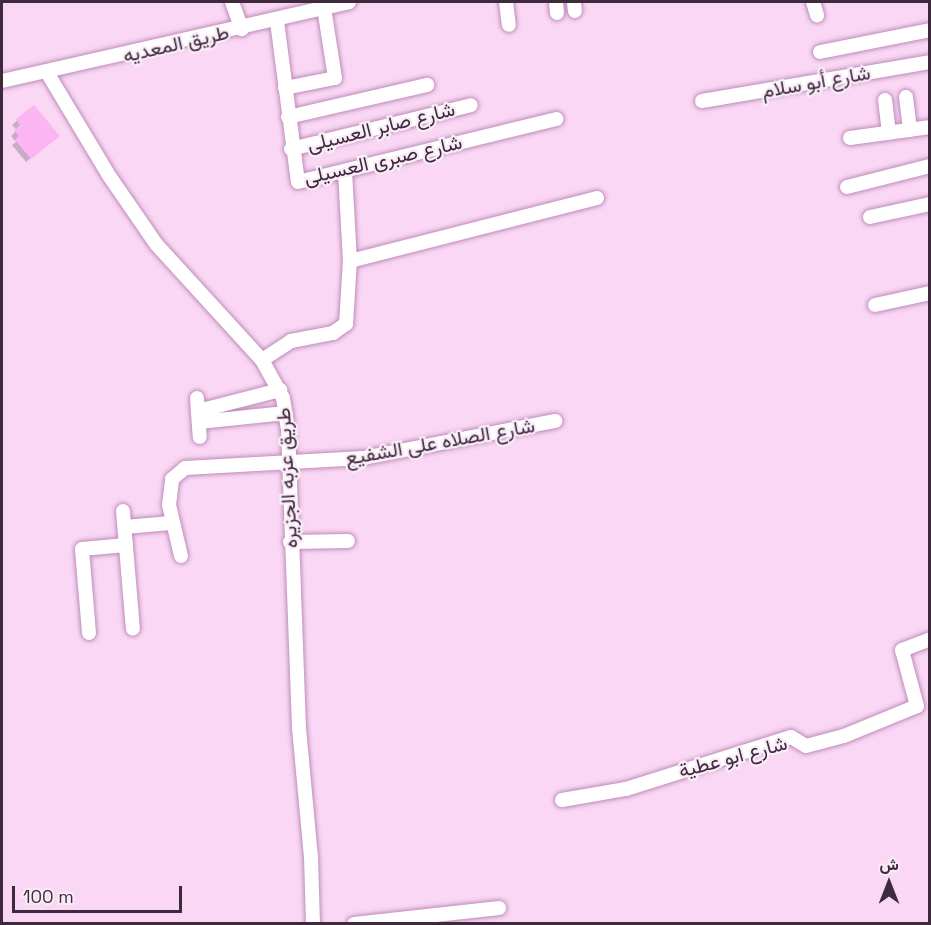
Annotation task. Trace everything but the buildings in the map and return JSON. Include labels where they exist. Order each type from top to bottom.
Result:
[{"type":"street","points":[[232,2],[242,29]]},
{"type":"street","name":"طريق المعديه","points":[[2,81],[48,74],[349,2]]},
{"type":"street","points":[[506,2],[509,25]]},
{"type":"street","points":[[285,88],[335,78],[324,8]]},
{"type":"street","name":"شارع صبرى العسيلى","points":[[277,21],[291,149],[298,182],[556,119]]},
{"type":"street","points":[[820,51],[930,30]]},
{"type":"street","name":"شارع أبو سلام","points":[[702,101],[930,62]]},
{"type":"street","name":"طريق عزبه الجزيره","points":[[48,74],[94,152],[156,244],[262,360],[280,390],[286,413],[290,542],[313,924]]},
{"type":"street","points":[[288,117],[427,85]]},
{"type":"street","points":[[906,97],[910,130]]},
{"type":"street","points":[[885,100],[890,133]]},
{"type":"street","name":"شارع صابر العسيلى","points":[[291,149],[471,105]]},
{"type":"street","points":[[850,138],[930,127]]},
{"type":"street","points":[[847,187],[930,166]]},
{"type":"street","points":[[262,360],[291,341],[333,333],[346,324],[350,261],[345,171]]},
{"type":"street","points":[[350,261],[597,198]]},
{"type":"street","points":[[870,217],[930,204]]},
{"type":"street","points":[[875,305],[930,293]]},
{"type":"street","points":[[198,410],[280,390]]},
{"type":"street","points":[[198,410],[286,413]]},
{"type":"street","points":[[198,410],[200,437]]},
{"type":"street","name":"شارع الصلاه على الشفيع","points":[[182,556],[171,523],[172,479],[185,468],[378,456],[555,421]]},
{"type":"street","points":[[123,511],[133,629]]},
{"type":"street","points":[[124,527],[171,523]]},
{"type":"street","points":[[290,542],[348,541]]},
{"type":"street","points":[[89,633],[82,549],[126,545]]},
{"type":"street","name":"شارع ابو عطية","points":[[562,800],[626,789],[791,738],[806,746],[834,739],[917,706],[902,651],[930,639]]},
{"type":"street","points":[[354,924],[499,908]]}]
